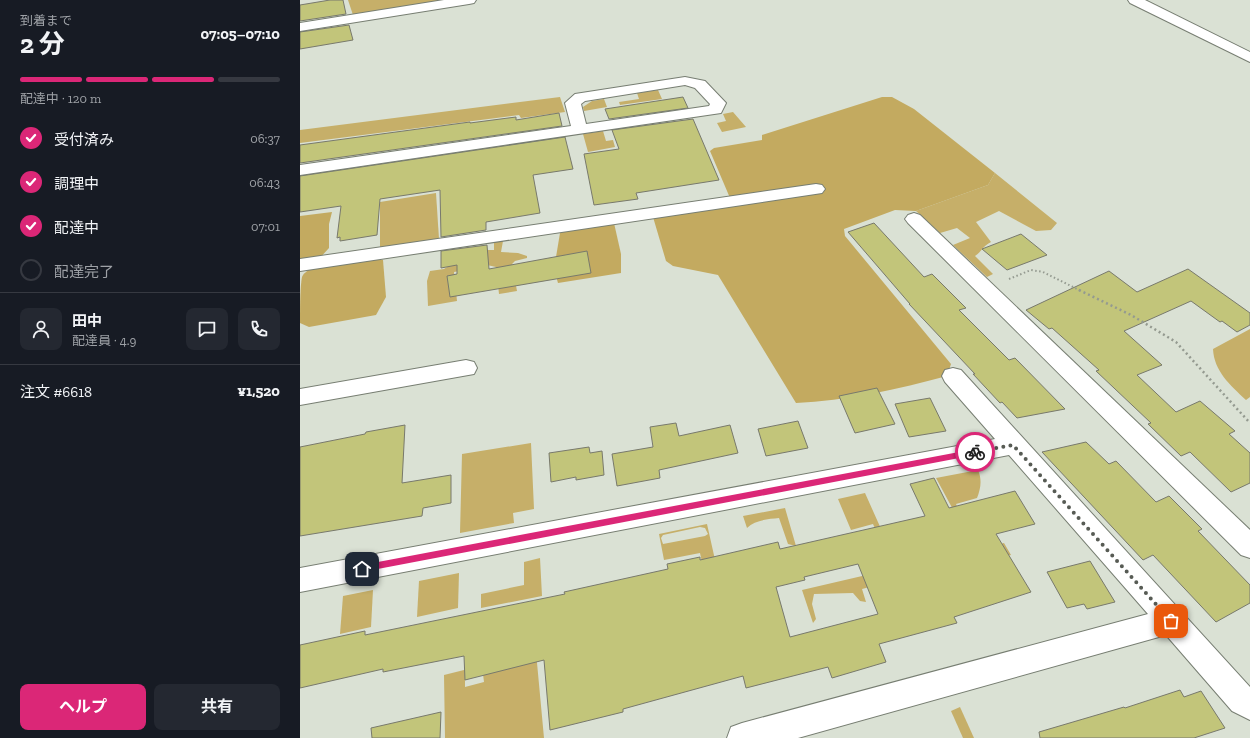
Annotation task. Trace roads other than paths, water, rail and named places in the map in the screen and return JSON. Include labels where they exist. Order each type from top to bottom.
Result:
[{"type":"street","points":[[300,27],[469,0]]},
{"type":"street","points":[[1135,0],[1250,58]]},
{"type":"street","points":[[300,170],[580,130],[715,110],[718,102],[700,84],[685,81],[580,97],[573,103],[580,130]]},
{"type":"street","points":[[300,265],[816,189]]},
{"type":"street","points":[[914,219],[1250,547]]},
{"type":"street","points":[[300,397],[466,368]]},
{"type":"street","points":[[953,376],[1243,701],[1250,705]]},
{"type":"street","points":[[300,580],[1013,445]]},
{"type":"street","points":[[742,738],[1171,621]]}]
